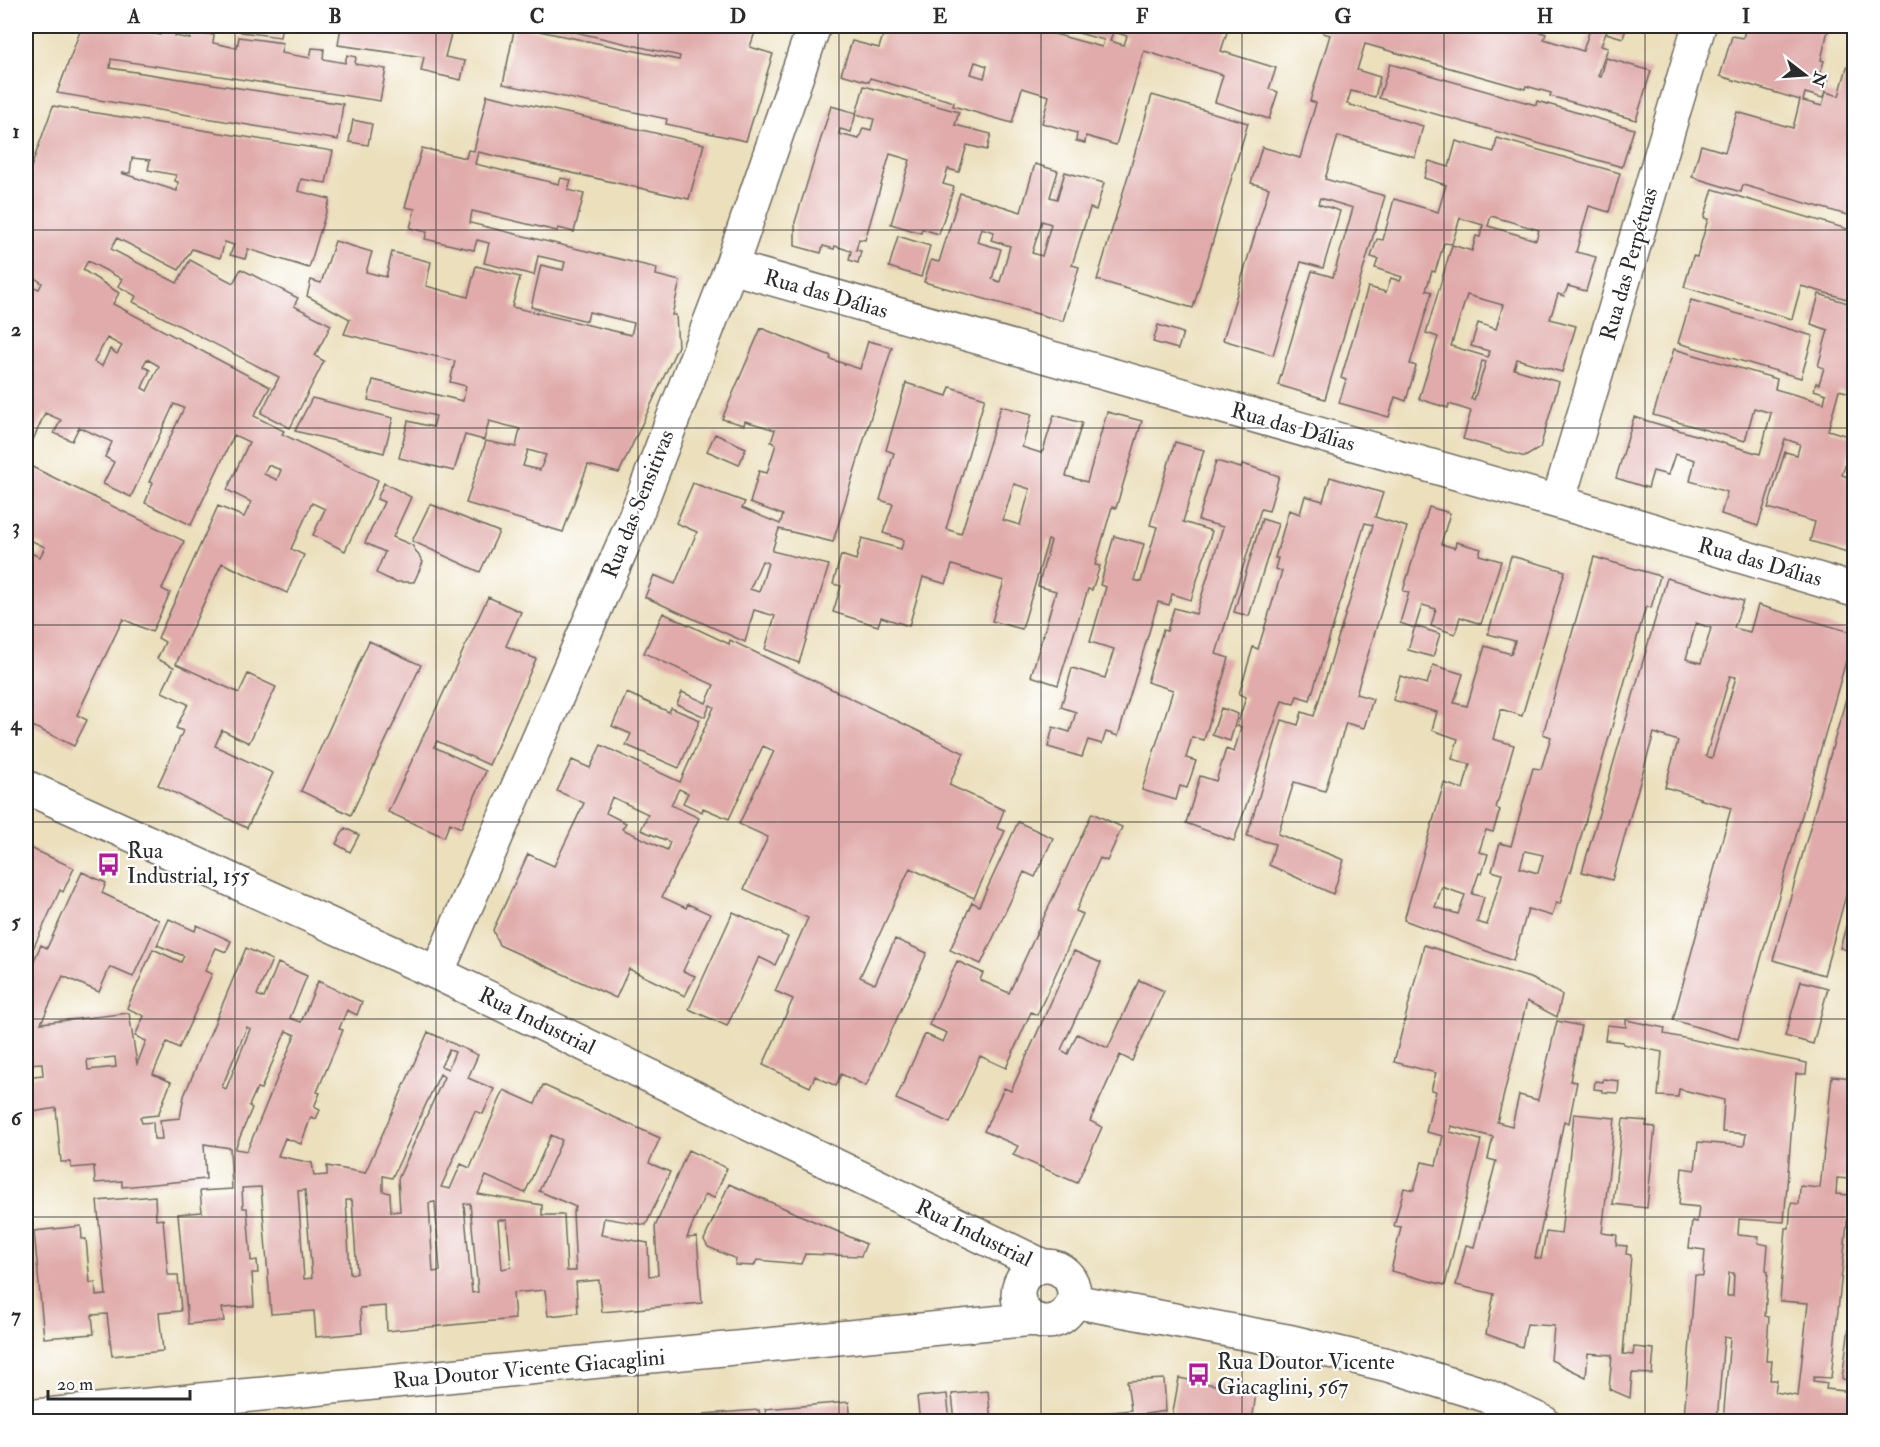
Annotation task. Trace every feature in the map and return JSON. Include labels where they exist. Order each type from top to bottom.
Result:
[{"type":"street","name":"Rua das Sensitivas","points":[[438,973],[636,515],[731,267],[814,26]]},
{"type":"street","name":"Rua das Perpétuas","points":[[1558,502],[1699,26]]},
{"type":"street","name":"Rua das Dálias","points":[[731,267],[1558,502],[1854,590]]},
{"type":"street","name":"Rua Industrial","points":[[26,787],[438,973],[1043,1266]]},
{"type":"street","points":[[1043,1266],[1052,1267],[1067,1276],[1074,1289],[1073,1301],[1065,1316],[1045,1322],[1023,1313],[1018,1290],[1024,1276],[1031,1270],[1043,1266]]},
{"type":"street","points":[[1073,1301],[1292,1342],[1388,1365],[1485,1395],[1543,1422]]},
{"type":"street","name":"Rua Doutor Vicente Giacaglini","points":[[26,1417],[1033,1319]]},
{"type":"building","points":[[82,26],[101,26],[160,35],[161,27],[177,29],[175,36],[190,39],[190,31],[214,35],[213,43],[237,48],[239,37],[283,43],[281,53],[310,58],[312,48],[324,49],[323,59],[345,63],[347,55],[356,57],[355,64],[386,69],[380,101],[111,59],[110,68],[343,104],[338,140],[57,93]]},
{"type":"building","points":[[242,26],[282,26],[280,37],[241,32]]},
{"type":"building","points":[[341,26],[453,26],[445,57],[465,61],[461,80],[421,71],[424,57],[338,45]]},
{"type":"building","points":[[515,26],[679,60],[680,56],[549,26],[757,26],[750,47],[773,54],[746,141],[666,124],[667,119],[503,84]]},
{"type":"building","points":[[874,26],[1025,26],[1102,47],[1104,40],[1078,33],[1080,26],[1115,26],[1110,41],[1124,45],[1127,36],[1117,33],[1119,26],[1194,28],[1195,26],[1229,26],[1221,51],[1276,68],[1269,89],[1278,92],[1269,119],[1215,102],[1223,75],[1144,51],[1116,145],[1086,136],[1085,143],[1076,141],[1077,133],[1042,123],[1049,96],[1022,88],[1012,123],[953,106],[954,102],[870,78],[869,82],[841,74],[852,41],[879,48],[883,35],[872,31]],"holes":[[[975,62],[987,66],[984,78],[971,74]]]},
{"type":"building","points":[[1326,26],[1422,26],[1446,32],[1448,26],[1542,26],[1540,32],[1546,34],[1544,39],[1583,51],[1591,26],[1627,26],[1623,38],[1606,33],[1601,46],[1608,48],[1598,76],[1601,77],[1606,58],[1651,71],[1636,120],[1550,96],[1551,93],[1526,86],[1525,89],[1365,44],[1357,70],[1380,77],[1375,97],[1351,91],[1347,104],[1423,126],[1415,157],[1338,136],[1325,179],[1385,196],[1325,399],[1278,385],[1312,271],[1333,277],[1353,208],[1320,198],[1318,204],[1340,211],[1323,268],[1301,262],[1273,355],[1223,340],[1269,188],[1251,183],[1262,147],[1300,158],[1316,103],[1310,101],[1330,35],[1323,33]]},
{"type":"building","points":[[1746,26],[1829,26],[1821,60],[1824,61],[1819,77],[1828,80],[1823,98],[1805,93],[1803,101],[1822,106],[1826,92],[1839,96],[1847,67],[1854,69],[1854,217],[1743,185],[1741,192],[1692,177],[1701,145],[1725,152],[1737,112],[1793,128],[1800,100],[1720,76],[1732,36],[1743,38]]},
{"type":"building","points":[[1390,64],[1536,105],[1537,101],[1634,129],[1622,167],[1379,98]]},
{"type":"building","points":[[864,86],[959,112],[955,125],[991,134],[987,150],[967,145],[959,172],[948,169],[943,184],[954,187],[939,234],[922,229],[921,233],[891,224],[910,160],[890,154],[865,240],[859,239],[856,250],[861,251],[858,263],[849,260],[851,251],[835,246],[834,249],[823,246],[821,253],[795,246],[795,222],[831,106],[856,113],[851,132],[840,129],[839,134],[859,139],[863,128],[871,130],[874,119],[856,114]]},
{"type":"building","points":[[487,95],[704,144],[689,199],[478,152],[475,164],[559,184],[561,178],[571,180],[568,190],[584,194],[574,232],[558,228],[557,231],[472,211],[470,223],[657,268],[656,275],[680,281],[672,315],[676,315],[678,346],[649,409],[619,473],[588,465],[563,532],[466,503],[486,441],[516,447],[520,429],[489,421],[484,440],[465,435],[454,471],[399,458],[408,421],[433,427],[436,416],[368,400],[373,380],[463,401],[466,386],[450,382],[455,361],[344,334],[350,319],[307,296],[311,280],[321,283],[335,241],[372,252],[366,272],[386,277],[392,252],[431,262],[426,286],[468,297],[476,266],[520,277],[512,307],[631,335],[634,323],[589,312],[587,321],[531,307],[541,265],[563,270],[565,262],[538,256],[534,275],[484,263],[489,243],[477,240],[474,250],[425,239],[427,232],[410,228],[415,209],[405,207],[422,148],[466,158],[468,150],[474,151]],"holes":[[[528,450],[546,455],[540,470],[523,466]]]},
{"type":"building","points":[[1152,95],[1248,123],[1193,308],[1097,280]]},
{"type":"building","points":[[53,106],[333,151],[326,183],[301,179],[298,191],[330,199],[309,268],[248,249],[245,259],[230,255],[234,245],[225,242],[220,258],[192,249],[179,270],[117,238],[111,249],[177,283],[190,260],[233,283],[241,269],[298,298],[294,306],[331,325],[315,356],[324,361],[290,428],[261,413],[279,377],[133,302],[136,296],[118,286],[122,279],[88,261],[83,270],[119,293],[113,304],[270,387],[254,416],[284,431],[282,434],[378,480],[345,551],[313,535],[325,509],[312,503],[291,549],[304,555],[287,593],[222,563],[176,664],[239,693],[248,674],[276,687],[249,743],[222,730],[215,746],[273,773],[247,828],[158,785],[183,731],[176,728],[188,704],[162,692],[174,667],[157,659],[165,642],[158,638],[218,506],[244,517],[251,502],[227,490],[249,442],[234,435],[191,525],[145,503],[153,483],[149,482],[184,408],[174,404],[131,497],[103,484],[114,462],[105,457],[112,442],[79,427],[72,441],[54,433],[61,420],[45,413],[29,449],[26,447],[26,284],[39,289],[42,283],[26,272],[26,181]],"holes":[[[132,158],[150,160],[148,170],[176,175],[177,191],[121,173],[130,173]],[[107,338],[122,346],[117,354],[110,349],[102,366],[94,362]],[[147,359],[159,366],[147,391],[142,388],[150,370],[143,366]],[[268,465],[281,470],[277,480],[264,474]]]},
{"type":"building","points":[[353,120],[372,124],[368,145],[349,142]]},
{"type":"building","points":[[1497,138],[1620,173],[1609,212],[1589,206],[1576,252],[1596,257],[1586,291],[1568,286],[1564,296],[1558,294],[1550,319],[1576,326],[1562,372],[1517,359],[1514,369],[1559,382],[1540,448],[1525,457],[1463,439],[1471,411],[1449,404],[1448,408],[1419,399],[1438,337],[1426,333],[1452,245],[1472,251],[1476,236],[1480,237],[1483,225],[1460,218],[1452,244],[1444,243],[1435,272],[1432,271],[1426,290],[1432,292],[1410,364],[1416,366],[1406,401],[1395,397],[1389,417],[1339,403],[1346,380],[1341,378],[1368,287],[1386,292],[1391,278],[1400,281],[1402,277],[1375,268],[1378,259],[1371,257],[1377,239],[1383,240],[1394,199],[1438,212],[1446,185],[1424,178],[1429,161],[1449,167],[1456,141],[1494,152]],"holes":[[[1491,216],[1539,230],[1536,240],[1488,226]],[[1467,295],[1503,305],[1496,329],[1478,323],[1471,346],[1489,351],[1488,357],[1451,346]],[[1482,361],[1486,362],[1474,400],[1471,399]]]},
{"type":"building","points":[[1035,164],[1058,171],[1050,197],[1057,199],[1065,172],[1104,183],[1096,210],[1090,208],[1072,265],[1079,267],[1063,321],[924,282],[931,260],[939,262],[960,193],[1021,212]],"holes":[[[1042,221],[1051,224],[1042,256],[1032,253]],[[981,228],[994,232],[991,240],[1010,246],[1000,282],[992,279],[1001,249],[977,242]]]},
{"type":"building","points":[[1713,189],[1854,231],[1854,273],[1847,299],[1801,286],[1792,319],[1684,287],[1693,256],[1697,257],[1708,219],[1704,218]]},
{"type":"building","points":[[898,236],[930,246],[921,277],[889,267]]},
{"type":"building","points":[[1819,294],[1854,305],[1854,394],[1839,390],[1828,430],[1854,438],[1842,475],[1854,479],[1854,554],[1810,541],[1815,522],[1768,508],[1785,452],[1797,455],[1800,444],[1785,439],[1758,526],[1721,514],[1727,492],[1690,481],[1695,460],[1675,454],[1668,475],[1653,471],[1648,488],[1616,478],[1634,417],[1760,454],[1771,413],[1754,408],[1745,441],[1653,415],[1674,349],[1777,379],[1775,389],[1824,403],[1826,394],[1814,390],[1816,383],[1819,384],[1824,368],[1818,366],[1828,330],[1811,324]]},
{"type":"building","points":[[1691,300],[1813,336],[1801,378],[1678,343]]},
{"type":"building","points":[[1158,325],[1183,333],[1178,349],[1153,342]]},
{"type":"building","points":[[761,328],[831,356],[830,359],[860,369],[868,341],[892,347],[833,542],[779,529],[772,551],[829,565],[799,663],[765,649],[775,616],[754,610],[745,642],[645,597],[654,575],[675,584],[697,532],[676,523],[693,483],[745,502],[742,508],[780,524],[783,515],[750,503],[759,471],[767,473],[776,444],[771,442],[775,430],[745,421],[744,425],[722,419]],"holes":[[[762,561],[768,563],[759,592],[750,589]]]},
{"type":"building","points":[[906,383],[947,396],[950,387],[985,398],[946,529],[961,534],[1001,406],[1032,414],[1022,447],[1041,453],[1054,415],[1082,423],[1066,476],[1087,482],[1107,412],[1142,421],[1116,508],[1112,507],[1095,565],[1100,566],[1092,590],[1088,589],[1058,685],[1031,676],[1056,591],[1038,586],[1051,541],[1048,540],[1022,629],[992,621],[1004,581],[952,565],[946,584],[923,577],[909,626],[881,617],[878,626],[833,612],[841,586],[833,584],[841,555],[856,560],[862,538],[901,549],[904,540],[883,533],[893,504],[880,500],[894,453],[886,450]],"holes":[[[1014,484],[1030,489],[1020,525],[1003,520]]]},
{"type":"building","points":[[312,398],[393,418],[384,453],[295,431]]},
{"type":"building","points":[[715,434],[746,448],[739,465],[707,451]]},
{"type":"building","points":[[1175,442],[1204,450],[1183,522],[1212,531],[1191,600],[1172,594],[1169,605],[1158,602],[1118,736],[1106,732],[1102,744],[1088,740],[1082,757],[1048,747],[1053,727],[1070,732],[1076,712],[1061,707],[1072,668],[1105,678],[1114,649],[1090,642],[1106,587],[1100,585],[1114,536],[1144,544],[1134,580],[1141,582],[1157,527],[1150,525]]},
{"type":"building","points":[[1216,461],[1241,468],[1243,464],[1279,476],[1269,511],[1261,509],[1216,654],[1229,658],[1204,740],[1192,737],[1186,758],[1196,761],[1187,788],[1180,786],[1176,800],[1142,790],[1173,690],[1147,682],[1163,630],[1167,631],[1174,608],[1196,614],[1223,527],[1198,520]]},
{"type":"building","points":[[26,464],[184,541],[162,589],[170,593],[152,632],[123,619],[77,715],[87,720],[74,746],[26,723],[26,551],[40,557],[45,547],[26,538]]},
{"type":"building","points":[[1330,477],[1383,493],[1375,517],[1407,527],[1356,694],[1373,699],[1364,728],[1346,723],[1325,791],[1294,782],[1278,834],[1344,860],[1333,894],[1269,865],[1275,844],[1247,836],[1282,720],[1298,725],[1302,712],[1314,716],[1373,525],[1365,523],[1310,700],[1297,696],[1294,704],[1282,701],[1234,841],[1186,823],[1200,776],[1216,781],[1226,749],[1234,752],[1241,727],[1237,726],[1246,697],[1239,694],[1253,647],[1258,649],[1282,571],[1275,569],[1278,558],[1275,558],[1289,510],[1300,514],[1305,496],[1323,501]]},
{"type":"building","points":[[384,483],[411,497],[393,537],[412,545],[423,562],[414,582],[395,582],[376,573],[385,552],[365,543],[384,502],[377,499]]},
{"type":"building","points":[[430,504],[499,532],[480,572],[412,541]]},
{"type":"building","points":[[1429,507],[1450,513],[1441,544],[1455,548],[1456,542],[1481,549],[1479,555],[1501,561],[1481,624],[1460,617],[1455,634],[1431,626],[1436,609],[1422,605],[1415,628],[1400,623],[1409,592],[1403,591]]},
{"type":"building","points":[[1262,519],[1278,524],[1249,616],[1234,612]]},
{"type":"building","points":[[1511,556],[1565,571],[1522,716],[1501,709],[1493,739],[1514,745],[1496,808],[1500,810],[1493,832],[1486,830],[1479,852],[1488,854],[1482,874],[1479,873],[1472,894],[1484,897],[1477,922],[1487,925],[1502,874],[1492,871],[1500,843],[1511,846],[1533,768],[1541,769],[1551,737],[1543,734],[1594,557],[1660,576],[1651,608],[1646,606],[1560,904],[1556,903],[1552,916],[1528,909],[1513,961],[1404,920],[1444,783],[1463,789],[1470,764],[1452,759],[1458,739],[1432,730],[1437,712],[1393,700],[1400,676],[1427,684],[1433,665],[1463,674],[1454,703],[1467,706],[1485,646],[1511,654],[1515,641],[1488,634]],"holes":[[[1525,851],[1543,855],[1538,873],[1520,868]],[[1442,887],[1465,895],[1458,914],[1435,907]]]},
{"type":"building","points":[[1667,578],[1743,601],[1734,628],[1750,632],[1758,605],[1854,633],[1738,1039],[1673,1020],[1731,808],[1665,787],[1678,741],[1654,733],[1612,880],[1582,872]],"holes":[[[1696,623],[1711,628],[1701,663],[1686,659]],[[1730,676],[1736,677],[1712,758],[1706,756]]]},
{"type":"building","points":[[488,597],[521,612],[506,646],[536,659],[489,765],[437,741],[434,747],[486,771],[461,828],[450,823],[444,837],[388,812]]},
{"type":"building","points":[[663,613],[729,644],[730,640],[964,753],[949,785],[1004,810],[997,828],[1005,831],[974,898],[910,868],[860,977],[875,984],[895,939],[927,953],[866,1086],[841,1074],[836,1086],[815,1076],[810,1087],[763,1065],[793,999],[775,991],[808,918],[744,889],[768,837],[739,824],[774,751],[763,746],[729,819],[703,808],[702,812],[683,803],[688,793],[679,789],[671,805],[699,818],[662,897],[686,908],[688,904],[710,914],[683,971],[695,976],[685,996],[629,969],[616,998],[499,945],[493,930],[528,854],[554,866],[584,803],[557,791],[572,760],[590,768],[601,745],[680,782],[714,707],[710,705],[705,717],[677,704],[682,692],[706,703],[714,685],[644,653]],"holes":[[[612,797],[648,814],[641,830],[670,842],[667,850],[622,829],[626,823],[606,813]]]},
{"type":"building","points":[[1415,626],[1440,634],[1433,657],[1408,650]]},
{"type":"building","points":[[369,641],[421,665],[351,815],[301,791]]},
{"type":"building","points":[[1854,670],[1854,866],[1824,975],[1773,960]]},
{"type":"building","points":[[627,693],[669,712],[671,708],[700,720],[679,768],[626,745],[631,734],[612,726]]},
{"type":"building","points":[[1221,708],[1238,714],[1230,741],[1212,735]]},
{"type":"building","points":[[1092,813],[1122,827],[1107,861],[1100,858],[1076,911],[1083,914],[1037,1015],[1031,1012],[1006,1068],[980,1056],[950,1123],[896,1099],[925,1034],[943,1042],[947,1033],[929,1025],[957,961],[983,973],[980,980],[1009,993]]},
{"type":"building","points":[[1018,822],[1053,838],[1035,877],[1024,872],[981,964],[950,950],[972,902],[979,906]]},
{"type":"building","points":[[345,828],[359,835],[350,852],[336,844]]},
{"type":"building","points":[[26,846],[74,868],[63,892],[60,890],[26,964]]},
{"type":"building","points":[[82,872],[106,883],[102,893],[159,920],[133,977],[110,967],[99,992],[63,976],[41,1023],[129,1013],[137,1064],[146,1041],[135,1036],[144,1016],[127,1008],[153,949],[181,962],[184,956],[157,945],[169,919],[195,931],[197,925],[231,941],[226,952],[216,948],[205,971],[212,974],[179,1048],[167,1042],[153,1074],[171,1082],[158,1115],[140,1117],[142,1123],[153,1122],[154,1139],[162,1139],[160,1120],[180,1118],[184,1096],[246,948],[272,960],[257,995],[264,998],[278,963],[307,976],[290,1018],[301,1022],[318,981],[362,1002],[357,1015],[347,1010],[339,1029],[343,1030],[317,1092],[320,1093],[314,1107],[320,1110],[316,1119],[311,1117],[301,1144],[285,1138],[278,1156],[312,1163],[314,1176],[327,1175],[327,1166],[365,1173],[428,1032],[478,1055],[468,1078],[494,1089],[483,1114],[475,1111],[441,1187],[450,1189],[461,1164],[470,1168],[504,1090],[535,1104],[543,1085],[660,1138],[649,1163],[670,1172],[646,1225],[604,1218],[601,1235],[648,1243],[649,1276],[658,1275],[655,1227],[688,1150],[727,1168],[714,1198],[705,1194],[687,1238],[697,1237],[702,1303],[602,1312],[599,1280],[576,1282],[578,1313],[548,1316],[545,1290],[513,1293],[515,1319],[387,1331],[386,1306],[360,1308],[362,1333],[316,1337],[314,1311],[271,1314],[261,1187],[242,1188],[243,1208],[247,1208],[251,1261],[257,1260],[258,1273],[252,1273],[254,1306],[222,1308],[224,1321],[188,1324],[178,1214],[202,1212],[200,1191],[232,1189],[230,1148],[204,1144],[206,1179],[122,1187],[122,1181],[95,1183],[94,1166],[71,1168],[71,1162],[61,1162],[56,1108],[26,1113],[26,1077],[43,1075],[42,1063],[26,1064],[30,1046],[26,1044],[26,996],[30,986],[26,984],[26,978],[41,945],[47,948]],"holes":[[[247,1027],[250,1029],[226,1089],[222,1087]],[[286,1031],[295,1035],[247,1151],[235,1149],[252,1108],[249,1106],[257,1088],[261,1089]],[[449,1050],[455,1052],[448,1069],[441,1066]],[[115,1057],[116,1067],[88,1070],[87,1060]],[[440,1074],[444,1077],[398,1179],[400,1211],[391,1212],[390,1193],[383,1191],[383,1176],[392,1178]],[[551,1135],[562,1140],[539,1191],[576,1207],[573,1212],[576,1271],[567,1271],[564,1215],[542,1215],[542,1205],[478,1194],[486,1176],[525,1193]],[[305,1190],[312,1278],[304,1279],[298,1191]],[[346,1200],[352,1200],[357,1273],[350,1274]],[[435,1202],[440,1271],[433,1272],[429,1203]],[[470,1203],[478,1292],[472,1293],[464,1204]],[[498,1220],[507,1220],[511,1267],[502,1269]]]},
{"type":"building","points":[[1854,897],[1854,952],[1840,948]]},
{"type":"building","points":[[733,912],[788,937],[775,965],[759,957],[727,1026],[689,1009]]},
{"type":"building","points":[[1424,945],[1533,979],[1562,995],[1557,1017],[1527,1001],[1497,1122],[1512,1126],[1519,1095],[1538,1100],[1557,1021],[1581,1026],[1570,1081],[1577,1082],[1569,1123],[1564,1121],[1535,1258],[1541,1259],[1546,1232],[1561,1234],[1574,1114],[1615,1118],[1602,1233],[1617,1235],[1616,1245],[1627,1246],[1626,1254],[1631,1255],[1623,1354],[1633,1355],[1634,1347],[1654,1349],[1652,1374],[1632,1373],[1630,1398],[1609,1389],[1612,1355],[1588,1353],[1586,1377],[1551,1360],[1554,1326],[1527,1324],[1522,1347],[1486,1334],[1494,1294],[1456,1285],[1466,1245],[1474,1247],[1496,1161],[1488,1159],[1493,1137],[1451,1126],[1450,1132],[1481,1140],[1445,1285],[1391,1271],[1401,1227],[1394,1226],[1404,1188],[1414,1190],[1422,1162],[1436,1165],[1443,1136],[1426,1132],[1436,1091],[1431,1090],[1436,1073],[1394,1062]]},
{"type":"building","points":[[1074,951],[1101,963],[1061,1050],[1068,1054],[1077,1034],[1108,1048],[1139,980],[1164,991],[1132,1061],[1120,1055],[1090,1121],[1102,1127],[1077,1183],[1013,1155],[1018,1146],[984,1131],[1004,1088],[1011,1091]]},
{"type":"building","points":[[1801,981],[1828,988],[1813,1044],[1785,1036]]},
{"type":"building","points":[[1626,1020],[1665,1028],[1664,1034],[1807,1063],[1806,1074],[1796,1074],[1784,1222],[1739,1219],[1738,1235],[1759,1237],[1758,1243],[1768,1245],[1765,1316],[1769,1317],[1766,1361],[1772,1361],[1770,1380],[1777,1380],[1775,1392],[1798,1396],[1808,1303],[1780,1301],[1786,1228],[1789,1228],[1791,1203],[1799,1204],[1800,1186],[1820,1188],[1832,1076],[1854,1078],[1854,1164],[1851,1163],[1849,1179],[1837,1178],[1836,1194],[1850,1195],[1831,1378],[1814,1377],[1813,1381],[1827,1383],[1826,1389],[1854,1392],[1851,1422],[1723,1422],[1730,1338],[1724,1337],[1717,1422],[1684,1418],[1695,1275],[1703,1276],[1705,1250],[1689,1248],[1692,1221],[1697,1222],[1699,1207],[1679,1205],[1682,1168],[1695,1170],[1698,1142],[1744,1146],[1746,1134],[1722,1132],[1724,1100],[1679,1089],[1678,1097],[1658,1096],[1662,1052],[1605,1040],[1607,1025],[1626,1027]],"holes":[[[1729,1273],[1734,1273],[1733,1296],[1727,1296]]]},
{"type":"building","points":[[1603,1079],[1619,1081],[1618,1093],[1594,1089],[1595,1081],[1603,1082]]},
{"type":"building","points":[[1623,1119],[1647,1121],[1646,1126],[1655,1127],[1647,1208],[1613,1204]]},
{"type":"building","points":[[729,1184],[866,1244],[861,1256],[805,1254],[801,1264],[757,1260],[754,1266],[735,1265],[736,1259],[708,1247],[704,1240]]},
{"type":"building","points":[[155,1196],[156,1220],[163,1219],[168,1275],[178,1275],[181,1311],[159,1313],[163,1351],[112,1356],[107,1314],[92,1315],[94,1334],[44,1338],[34,1231],[81,1226],[82,1239],[86,1239],[90,1283],[95,1282],[96,1296],[106,1295],[97,1201]]},
{"type":"building","points":[[1851,1312],[1854,1312],[1854,1380],[1842,1379]]},
{"type":"building","points":[[1179,1378],[1256,1393],[1252,1422],[1187,1422],[1187,1420],[1172,1417]]},
{"type":"building","points":[[1164,1379],[1166,1411],[1132,1416],[1132,1422],[1098,1422],[1097,1414],[1131,1410],[1127,1381]]},
{"type":"building","points":[[988,1391],[991,1422],[955,1422],[952,1394]]},
{"type":"building","points":[[947,1394],[950,1422],[920,1422],[917,1397]]},
{"type":"building","points":[[849,1402],[851,1422],[767,1422],[765,1409]]},
{"type":"building","points":[[759,1410],[761,1422],[705,1422],[704,1414]]},
{"type":"place","name":"Rua Industrial, 155","points":[[109,864]]},
{"type":"place","name":"Rua Doutor Vicente Giacaglini, 567","points":[[1199,1375]]}]
